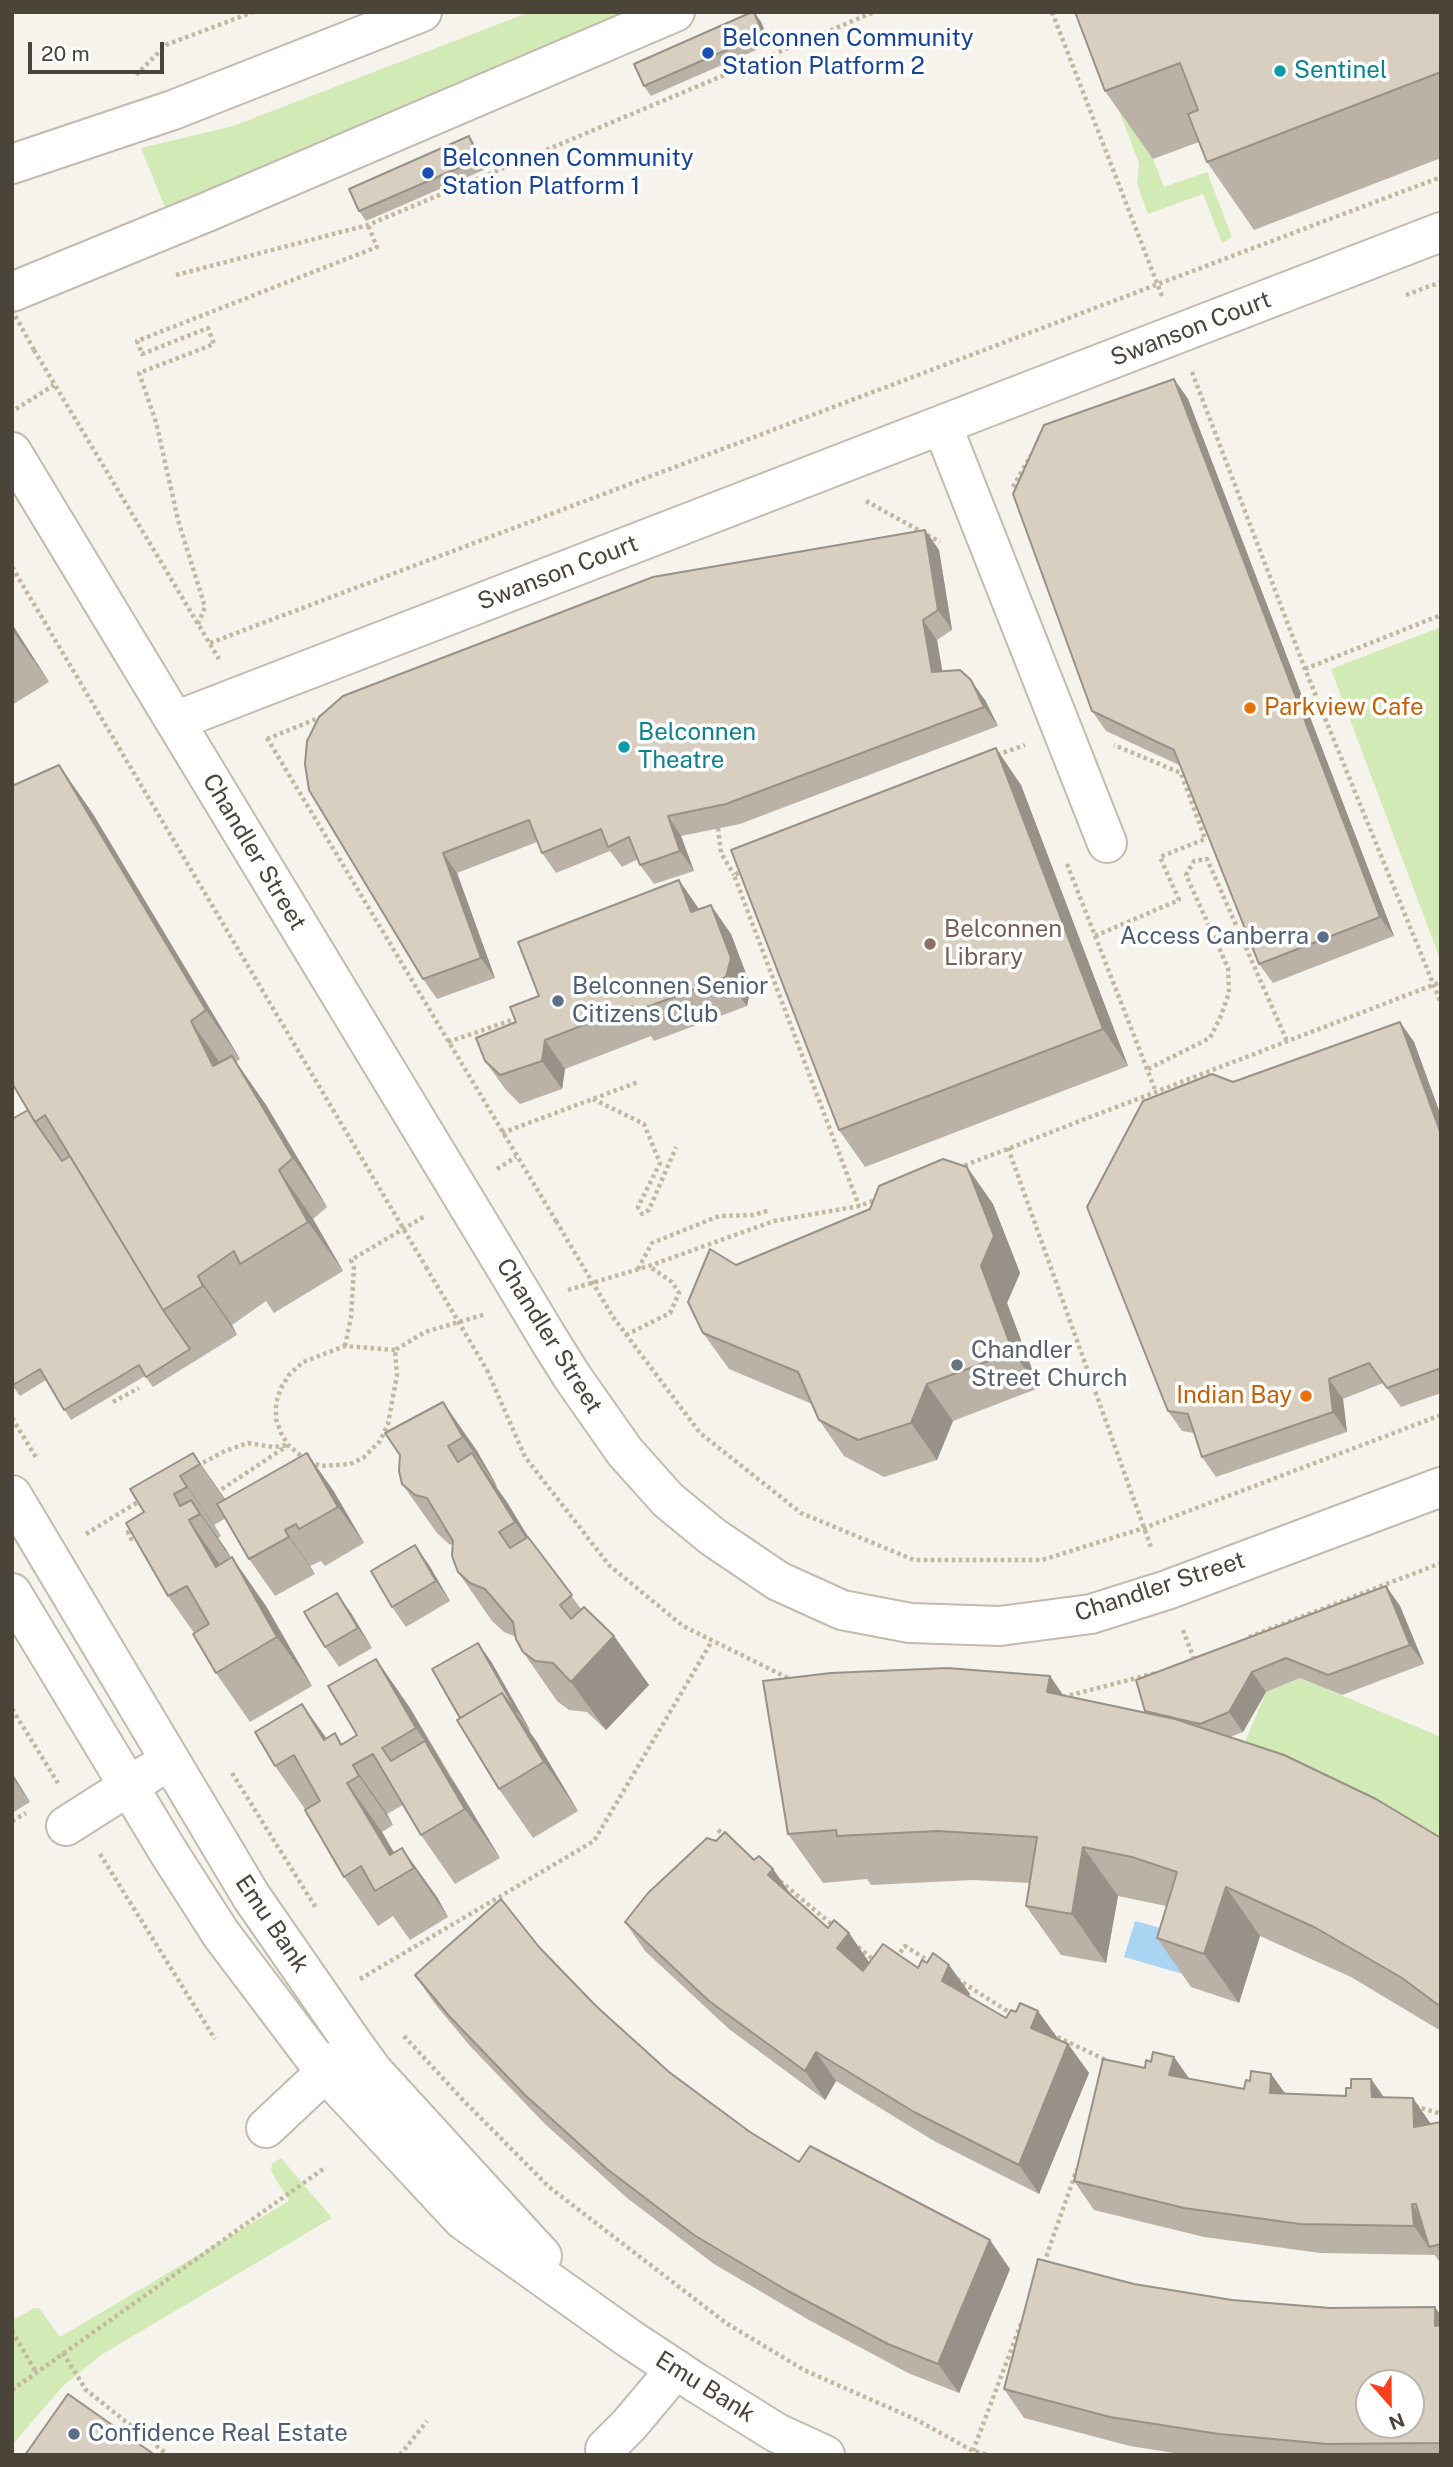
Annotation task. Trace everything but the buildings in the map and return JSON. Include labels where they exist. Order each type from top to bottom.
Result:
[{"type":"street","points":[[12,164],[173,110],[422,12]]},
{"type":"street","points":[[19,309],[207,212],[675,12]]},
{"type":"street","name":"Swanson Court","points":[[175,721],[1441,232]]},
{"type":"street","points":[[942,425],[1107,843]]},
{"type":"street","name":"Chandler Street","points":[[12,452],[573,1378],[625,1452],[668,1500],[713,1538],[778,1581],[842,1610],[910,1623],[1000,1626],[1091,1614],[1167,1590],[1441,1487]]},
{"type":"street","name":"Emu Bank","points":[[12,1495],[251,1896],[354,2045],[373,2071],[590,2310]]},
{"type":"street","name":"Emu Bank","points":[[12,1593],[221,1934],[326,2073],[463,2220],[676,2370],[777,2433],[825,2455]]},
{"type":"street","points":[[72,1822],[170,1759]]},
{"type":"street","points":[[266,2128],[354,2045]]},
{"type":"street","points":[[605,2449],[629,2426],[676,2370]]},
{"type":"path","points":[[166,45],[253,12]]},
{"type":"path","points":[[168,276],[368,225],[874,12]]},
{"type":"path","points":[[1052,12],[1305,668],[1441,1003]]},
{"type":"path","points":[[209,643],[1441,177]]},
{"type":"path","points":[[198,624],[205,607],[178,520],[156,422],[139,373],[214,344],[208,327],[142,354],[137,341],[377,247],[368,225]]},
{"type":"path","points":[[12,330],[19,309]]},
{"type":"path","points":[[12,310],[54,385],[613,1317],[700,1433],[802,1513],[914,1560],[1042,1560],[1143,1528],[1441,1415]]},
{"type":"path","points":[[12,411],[54,385]]},
{"type":"path","points":[[866,501],[947,545]]},
{"type":"path","points":[[12,566],[402,1231],[487,1370]]},
{"type":"path","points":[[1305,668],[1441,615]]},
{"type":"path","points":[[995,755],[1062,731]]},
{"type":"path","points":[[1016,734],[1026,759]]},
{"type":"path","points":[[719,828],[720,853],[734,875],[859,1206]]},
{"type":"path","points":[[1148,1069],[1210,1038],[1229,993],[1228,968],[1186,875],[1194,861],[1207,859],[1287,1041]]},
{"type":"path","points":[[1065,860],[1156,1092]]},
{"type":"path","points":[[734,875],[758,866]]},
{"type":"path","points":[[946,1172],[1441,982]]},
{"type":"path","points":[[448,1042],[526,1015]]},
{"type":"path","points":[[502,1133],[638,1082]]},
{"type":"path","points":[[593,1099],[644,1124],[660,1163],[638,1207],[642,1214],[649,1210],[676,1147]]},
{"type":"path","points":[[1008,1148],[1143,1528]]},
{"type":"path","points":[[565,1291],[649,1266],[774,1221],[859,1206],[884,1196]]},
{"type":"path","points":[[637,1270],[652,1243],[719,1216],[753,1216],[770,1210]]},
{"type":"path","points":[[345,1346],[351,1317],[354,1268],[351,1260],[402,1231]]},
{"type":"path","points":[[626,1335],[670,1313],[679,1293],[672,1282],[649,1266]]},
{"type":"path","points":[[395,1350],[397,1375],[387,1424],[380,1441],[372,1450],[350,1464],[321,1466],[297,1454],[288,1445],[276,1419],[276,1404],[289,1375],[303,1362],[345,1346],[395,1350],[425,1332],[493,1312]]},
{"type":"path","points":[[113,1402],[139,1388]]},
{"type":"path","points":[[191,1469],[225,1451],[248,1443],[273,1447],[288,1445]]},
{"type":"path","points":[[207,1498],[288,1445]]},
{"type":"path","points":[[84,1535],[149,1495]]},
{"type":"path","points":[[137,1527],[128,1532],[131,1539],[139,1539],[150,1532]]},
{"type":"path","points":[[366,1989],[360,1979],[594,1841],[712,1641]]},
{"type":"path","points":[[1135,1678],[1140,1691]]},
{"type":"path","points":[[12,1709],[72,1822],[215,2039]]},
{"type":"path","points":[[718,1830],[729,1839]]},
{"type":"path","points":[[771,1874],[844,1935]]},
{"type":"path","points":[[855,1944],[876,1961]]},
{"type":"path","points":[[892,1962],[905,1946],[940,1968]]},
{"type":"path","points":[[951,1976],[1022,2020]]},
{"type":"path","points":[[398,2029],[549,2187],[726,2323],[804,2370],[917,2420],[973,2451],[989,2455]]},
{"type":"path","points":[[1045,2031],[1114,2064]]},
{"type":"path","points":[[1412,2105],[1441,2115]]},
{"type":"path","points":[[1041,2271],[1081,2159]]},
{"type":"path","points":[[12,2390],[326,2167]]},
{"type":"path","points":[[973,2451],[1027,2309]]},
{"type":"path","points":[[12,2331],[37,2372]]},
{"type":"path","points":[[63,2353],[86,2390],[168,2455]]},
{"type":"path","points":[[400,2455],[427,2421]]},
{"type":"green space","points":[[530,12],[627,12],[168,215],[141,148],[233,126]]},
{"type":"green space","points":[[1082,12],[1096,12],[1164,187],[1207,172],[1232,237],[1222,243],[1203,194],[1148,214],[1137,184],[1139,164]]},
{"type":"green space","points":[[1441,627],[1441,962],[1331,669]]},
{"type":"green space","points":[[1300,1678],[1441,1737],[1441,1851],[1236,1763],[1266,1692]]},
{"type":"green space","points":[[281,2158],[332,2218],[101,2355],[62,2387],[12,2445],[12,2321],[34,2308],[39,2308],[60,2337],[289,2201],[271,2171],[272,2164]]},
{"type":"water","points":[[1135,1921],[1194,1937],[1183,1974],[1124,1957]]},
{"type":"place","name":"Belconnen Community Station Platform 2","points":[[708,53]]},
{"type":"place","name":"Sentinel","points":[[1280,71]]},
{"type":"place","name":"Belconnen Community Station Platform 1","points":[[428,173]]},
{"type":"place","name":"Parkview Cafe","points":[[1250,708]]},
{"type":"place","name":"Belconnen Theatre","points":[[624,747]]},
{"type":"place","name":"Access Canberra","points":[[1323,937]]},
{"type":"place","name":"Belconnen Library","points":[[930,944]]},
{"type":"place","name":"Belconnen Senior Citizens Club","points":[[558,1001]]},
{"type":"place","name":"Chandler Street Church","points":[[957,1365]]},
{"type":"place","name":"Indian Bay","points":[[1306,1396]]},
{"type":"place","name":"Confidence Real Estate","points":[[74,2434]]}]
